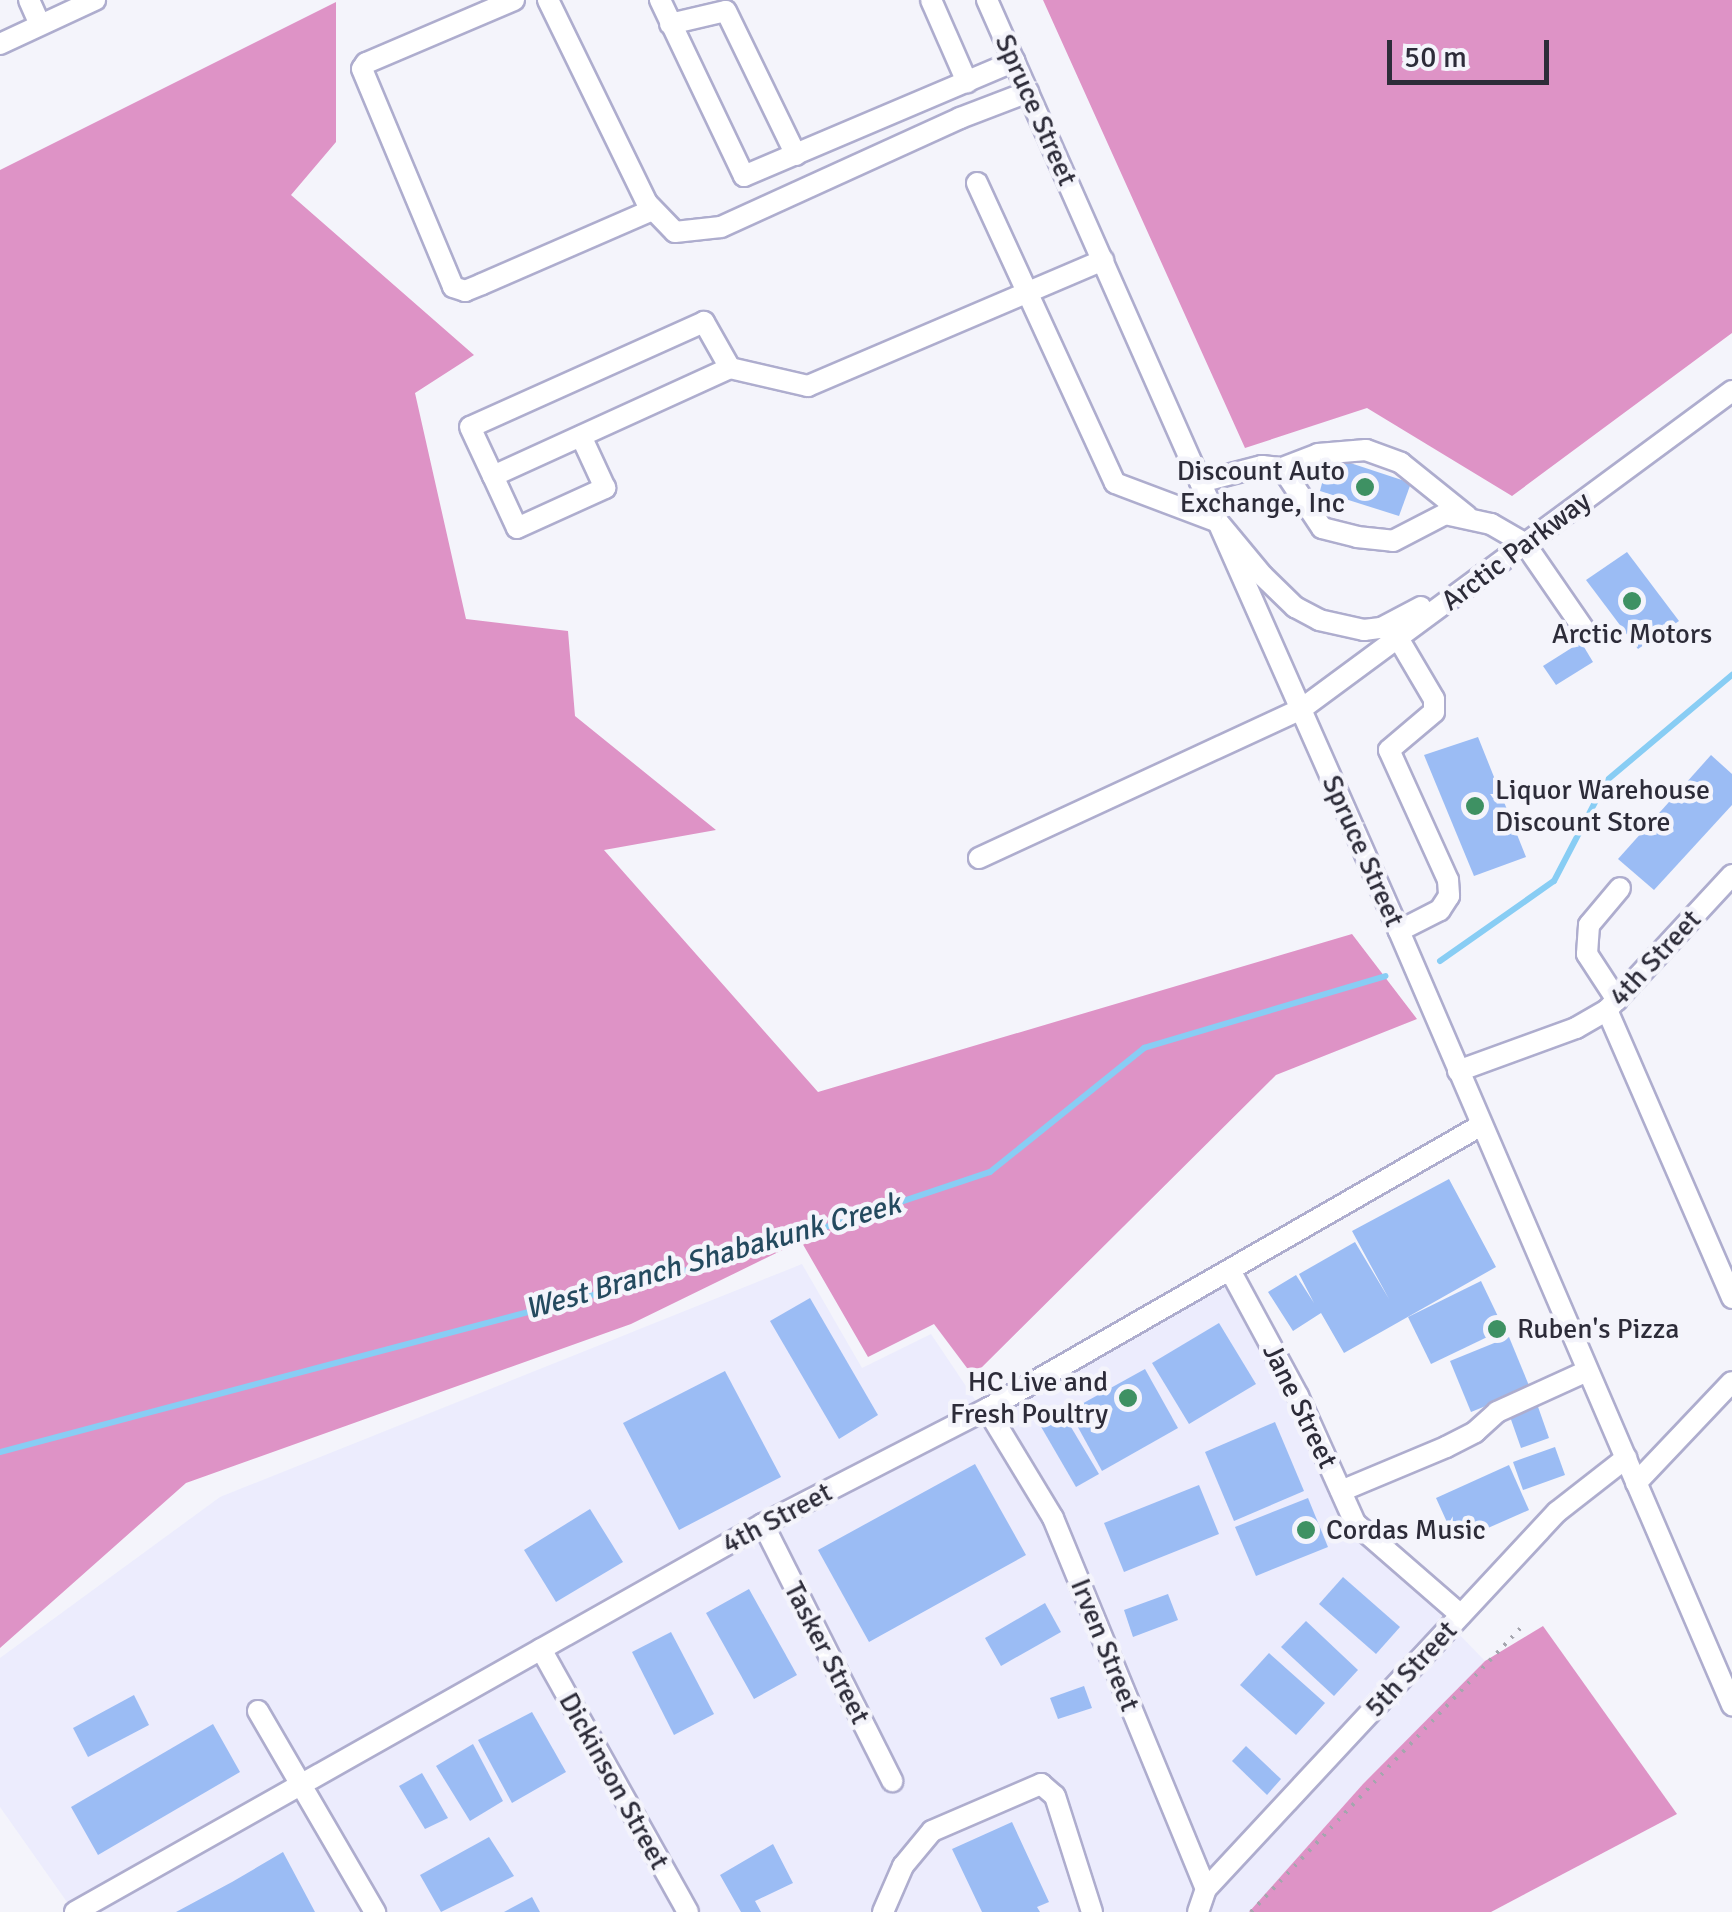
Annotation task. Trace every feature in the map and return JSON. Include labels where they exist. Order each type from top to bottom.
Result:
[{"type":"street","points":[[29,0],[40,25]]},
{"type":"street","points":[[0,44],[94,0]]},
{"type":"street","points":[[514,0],[366,63],[362,69],[453,288],[465,291],[652,210]]},
{"type":"street","points":[[548,0],[652,210],[675,232],[721,227],[960,118],[1028,92]]},
{"type":"street","points":[[660,0],[744,176],[1014,61]]},
{"type":"street","points":[[931,0],[967,82]]},
{"type":"street","name":"Spruce Street","points":[[986,0],[1398,932],[1732,1705]]},
{"type":"street","points":[[670,24],[726,11],[796,155]]},
{"type":"street","points":[[977,183],[1116,483],[1218,522],[1295,607],[1319,620],[1364,630],[1404,618],[1525,544]]},
{"type":"street","points":[[493,476],[730,368],[808,386],[1103,260]]},
{"type":"street","points":[[581,436],[605,488],[517,528],[470,427],[704,322],[730,368]]},
{"type":"street","name":"Arctic Parkway","points":[[979,858],[1300,710],[1732,390]]},
{"type":"street","points":[[1200,482],[1262,466],[1282,468],[1339,450],[1366,450],[1401,463],[1467,516],[1525,544],[1583,628]]},
{"type":"street","points":[[1282,468],[1322,528],[1393,542],[1445,514],[1467,516]]},
{"type":"street","points":[[1398,638],[1434,700],[1434,712],[1389,750],[1448,880],[1449,896],[1440,910],[1398,932]]},
{"type":"street","name":"4th Street","points":[[1458,1071],[1576,1028],[1612,1005],[1732,875]]},
{"type":"street","points":[[1620,888],[1589,926],[1586,954],[1612,1005],[1732,1298]]},
{"type":"street","name":"4th Street","points":[[74,1912],[763,1524],[987,1409],[1480,1126]]},
{"type":"street","name":"Jane Street","points":[[1231,1272],[1298,1396],[1355,1523],[1461,1615]]},
{"type":"street","points":[[1341,1490],[1446,1447],[1475,1432],[1496,1412],[1588,1370]]},
{"type":"street","points":[[1636,1483],[1732,1382]]},
{"type":"street","name":"Irven Street","points":[[987,1409],[1053,1518],[1206,1889]]},
{"type":"street","name":"5th Street","points":[[1206,1889],[1557,1512],[1626,1458]]},
{"type":"street","name":"Tasker Street","points":[[763,1524],[892,1782]]},
{"type":"street","name":"Dickinson Street","points":[[540,1649],[688,1912]]},
{"type":"street","points":[[258,1711],[375,1912]]},
{"type":"street","points":[[892,1910],[902,1866],[932,1831],[1041,1784],[1055,1796],[1092,1912]]},
{"type":"street","points":[[1198,1912],[1206,1889]]},
{"type":"path","points":[[1251,1912],[1524,1624]]},
{"type":"shaded area","points":[[1043,0],[1732,0],[1732,333],[1512,496],[1367,408],[1245,448]]},
{"type":"shaded area","points":[[336,2],[336,142],[291,195],[474,355],[415,393],[466,619],[568,631],[575,716],[716,830],[604,850],[818,1092],[1352,934],[1417,1019],[1276,1075],[973,1376],[934,1324],[868,1357],[801,1241],[631,1324],[186,1483],[0,1648],[0,170]]},
{"type":"shaded area","points":[[802,1264],[862,1368],[931,1334],[982,1410],[1225,1277],[1361,1533],[1485,1661],[1363,1784],[1249,1912],[74,1912],[0,1807],[0,1658],[220,1497]]},
{"type":"shaded area","points":[[1543,1626],[1677,1814],[1491,1912],[1249,1912],[1363,1784],[1485,1661]]},
{"type":"building","name":"Discount Auto Exchange, Inc","points":[[1329,456],[1411,483],[1399,516],[1320,491]]},
{"type":"building","name":"Arctic Motors","points":[[1627,552],[1679,621],[1638,649],[1586,580]]},
{"type":"building","points":[[1581,642],[1593,662],[1556,685],[1543,666]]},
{"type":"building","name":"Liquor Warehouse Discount Store","points":[[1478,737],[1526,857],[1474,876],[1424,755]]},
{"type":"building","points":[[1711,755],[1732,774],[1732,805],[1654,890],[1618,859]]},
{"type":"building","points":[[1449,1179],[1496,1267],[1344,1353],[1321,1313],[1293,1331],[1268,1292],[1296,1275],[1314,1303],[1299,1274],[1355,1242],[1389,1299],[1352,1231]]},
{"type":"building","points":[[1481,1281],[1504,1329],[1431,1364],[1408,1317]]},
{"type":"building","points":[[810,1298],[878,1415],[839,1439],[770,1321]]},
{"type":"building","points":[[1219,1323],[1256,1384],[1189,1424],[1152,1363]]},
{"type":"building","points":[[1509,1337],[1530,1388],[1471,1412],[1450,1361]]},
{"type":"building","points":[[1145,1369],[1178,1428],[1102,1471],[1069,1411]]},
{"type":"building","points":[[725,1371],[781,1477],[679,1530],[623,1423]]},
{"type":"building","points":[[1536,1401],[1549,1438],[1521,1448],[1508,1411]]},
{"type":"building","points":[[1062,1412],[1099,1474],[1076,1487],[1040,1425]]},
{"type":"building","points":[[1275,1422],[1304,1491],[1234,1521],[1205,1452]]},
{"type":"building","points":[[1555,1447],[1565,1475],[1523,1490],[1513,1462]]},
{"type":"building","points":[[975,1464],[1026,1555],[869,1642],[818,1550]]},
{"type":"building","points":[[1509,1465],[1529,1510],[1456,1542],[1436,1498]]},
{"type":"building","points":[[1199,1485],[1219,1534],[1124,1572],[1104,1523]]},
{"type":"building","points":[[1308,1498],[1328,1547],[1256,1576],[1235,1527]]},
{"type":"building","points":[[590,1509],[623,1562],[556,1602],[524,1550]]},
{"type":"building","points":[[1343,1577],[1400,1627],[1376,1654],[1319,1604]]},
{"type":"building","points":[[749,1589],[797,1675],[754,1699],[706,1613]]},
{"type":"building","points":[[1168,1594],[1178,1620],[1133,1637],[1124,1610]]},
{"type":"building","points":[[1045,1603],[1061,1632],[1001,1666],[985,1638]]},
{"type":"building","points":[[1306,1621],[1358,1670],[1334,1696],[1281,1647]]},
{"type":"building","points":[[671,1632],[714,1714],[674,1735],[632,1652]]},
{"type":"building","points":[[1269,1653],[1325,1703],[1296,1735],[1240,1685]]},
{"type":"building","points":[[1084,1686],[1092,1708],[1058,1719],[1050,1698]]},
{"type":"building","points":[[134,1695],[149,1725],[88,1757],[73,1728]]},
{"type":"building","points":[[532,1712],[566,1772],[512,1803],[478,1740]]},
{"type":"building","points":[[213,1724],[240,1772],[98,1855],[71,1807]]},
{"type":"building","points":[[473,1744],[503,1801],[470,1821],[436,1766]]},
{"type":"building","points":[[1246,1746],[1281,1779],[1267,1795],[1232,1761]]},
{"type":"building","points":[[422,1773],[448,1818],[425,1829],[399,1786]]},
{"type":"building","points":[[1012,1822],[1049,1902],[1037,1907],[1040,1912],[982,1912],[952,1849]]},
{"type":"building","points":[[489,1837],[514,1876],[441,1912],[420,1875]]},
{"type":"building","points":[[773,1844],[793,1883],[755,1901],[761,1912],[741,1912],[720,1875]]},
{"type":"building","points":[[283,1852],[315,1912],[176,1912],[232,1882]]},
{"type":"building","points":[[532,1897],[540,1912],[504,1912]]},
{"type":"waterway","name":"West Branch Shabakunk Creek","points":[[1440,961],[1554,881],[1606,781],[1732,675]]},
{"type":"waterway","name":"West Branch Shabakunk Creek","points":[[0,1452],[736,1257],[990,1172],[1144,1048],[1385,976]]},
{"type":"place","name":"Discount Auto Exchange, Inc","points":[[1365,487]]},
{"type":"place","name":"Arctic Motors","points":[[1632,601]]},
{"type":"place","name":"Liquor Warehouse Discount Store","points":[[1475,806]]},
{"type":"place","name":"Ruben's Pizza","points":[[1497,1329]]},
{"type":"place","name":"HC Live and Fresh Poultry","points":[[1128,1398]]},
{"type":"place","name":"Cordas Music","points":[[1306,1530]]}]
